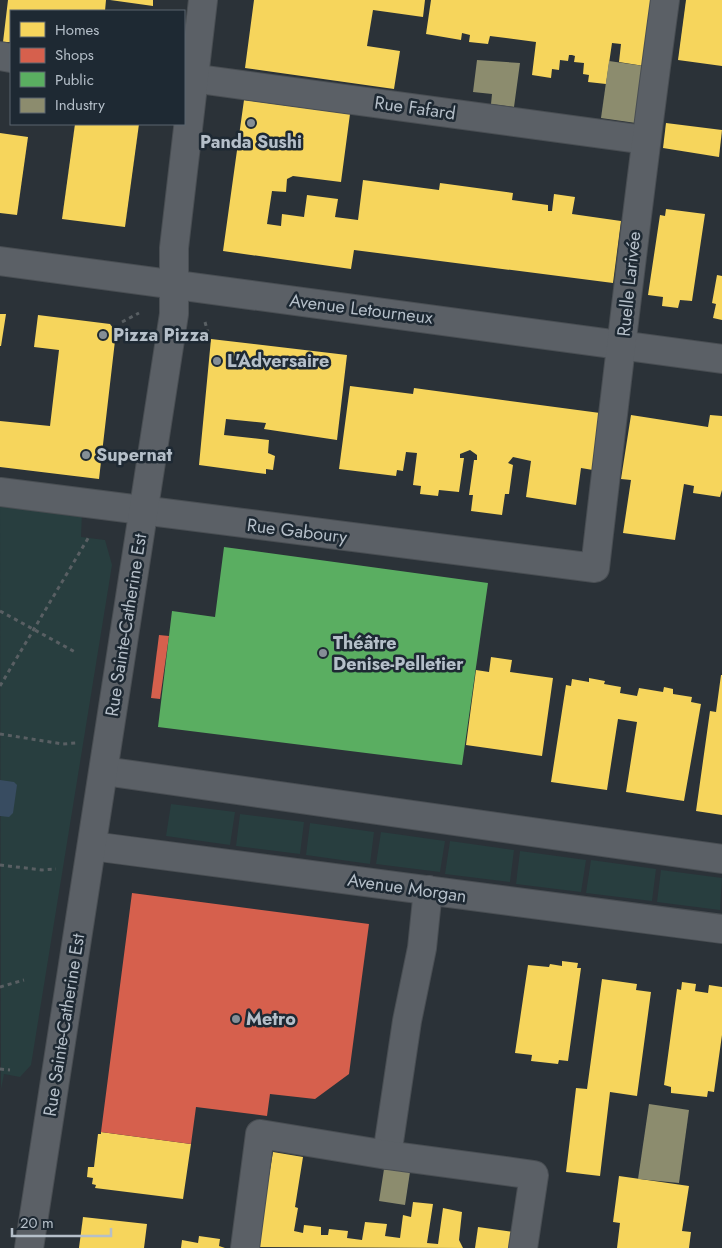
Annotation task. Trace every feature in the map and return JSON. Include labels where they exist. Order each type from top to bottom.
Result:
[{"type":"street","name":"Rue Sainte-Catherine Est","points":[[185,123],[189,77],[204,0]]},
{"type":"street","name":"Ruelle Larivée","points":[[595,568],[623,344],[634,228],[666,0]]},
{"type":"street","name":"Rue Fafard","points":[[189,77],[646,140]]},
{"type":"street","name":"Rue Sainte-Catherine Est","points":[[29,1248],[174,314],[174,248],[185,125]]},
{"type":"street","name":"Avenue Letourneux","points":[[0,261],[623,344],[722,359]]},
{"type":"street","name":"Rue Gaboury","points":[[0,492],[144,512],[595,568]]},
{"type":"street","points":[[104,771],[722,859]]},
{"type":"street","name":"Avenue Morgan","points":[[92,846],[722,929]]},
{"type":"street","points":[[387,1154],[407,1021],[422,948],[428,890]]},
{"type":"street","points":[[245,1248],[260,1134],[534,1175],[523,1248]]},
{"type":"path","points":[[122,322],[139,312]]},
{"type":"path","points":[[0,686],[32,628],[92,532]]},
{"type":"path","points":[[0,611],[77,653]]},
{"type":"path","points":[[0,734],[63,744],[78,743]]},
{"type":"path","points":[[0,865],[42,870],[65,868]]},
{"type":"path","points":[[0,987],[24,980]]},
{"type":"path","points":[[0,1069],[10,1070]]},
{"type":"green space","points":[[0,503],[82,513],[81,537],[105,540],[112,565],[31,1065],[20,1077],[4,1074],[1,1089]]},
{"type":"green space","points":[[171,804],[235,812],[230,845],[166,836]]},
{"type":"green space","points":[[240,814],[304,822],[300,854],[236,846]]},
{"type":"green space","points":[[310,823],[374,832],[370,864],[306,855]]},
{"type":"green space","points":[[381,832],[445,841],[440,872],[376,864]]},
{"type":"green space","points":[[450,841],[514,850],[510,882],[445,874]]},
{"type":"green space","points":[[520,851],[586,860],[581,892],[516,884]]},
{"type":"green space","points":[[591,860],[656,869],[652,901],[586,893]]},
{"type":"green space","points":[[661,870],[722,878],[720,910],[657,902]]},
{"type":"water","points":[[0,780],[14,782],[17,785],[13,813],[9,817],[0,816]]},
{"type":"building: Homes","points":[[8,0],[106,0],[105,10],[10,10],[10,42],[3,42]]},
{"type":"building: Homes","points":[[110,0],[153,0],[153,6]]},
{"type":"building: Homes","points":[[254,0],[425,0],[423,17],[373,10],[367,46],[400,51],[394,89],[245,68]]},
{"type":"building: Homes","points":[[431,0],[655,0],[644,66],[619,62],[621,44],[612,43],[606,84],[588,82],[589,75],[583,74],[584,63],[574,62],[575,56],[572,55],[569,55],[568,61],[560,60],[559,70],[552,69],[551,78],[532,75],[536,42],[490,36],[488,44],[469,42],[470,35],[462,33],[461,40],[426,34]]},
{"type":"building: Homes","points":[[686,0],[722,0],[722,66],[678,60]]},
{"type":"building: Homes","points":[[244,100],[350,114],[341,182],[293,176],[287,179],[286,192],[272,191],[267,224],[281,226],[282,214],[304,217],[307,195],[338,199],[335,217],[358,220],[363,180],[439,190],[440,183],[513,193],[512,200],[548,205],[548,211],[552,211],[554,194],[575,197],[572,214],[621,221],[613,283],[354,250],[351,269],[223,251]]},
{"type":"building: Homes","points":[[666,123],[722,130],[719,157],[663,148]]},
{"type":"building: Homes","points":[[75,125],[139,125],[125,227],[62,219]]},
{"type":"building: Homes","points":[[0,133],[28,137],[17,215],[0,213]]},
{"type":"building: Homes","points":[[666,209],[705,214],[692,301],[680,300],[678,308],[662,306],[663,297],[648,295],[660,215],[665,216]]},
{"type":"building: Homes","points":[[717,275],[722,276],[722,320],[713,318],[716,304],[712,303]]},
{"type":"building: Homes","points":[[0,314],[6,314],[1,346],[0,346]]},
{"type":"building: Homes","points":[[38,315],[110,324],[116,332],[99,479],[0,467],[0,421],[50,426],[59,350],[34,347]]},
{"type":"building: Homes","points":[[211,339],[347,355],[337,440],[264,429],[266,423],[226,419],[224,435],[269,440],[268,453],[275,456],[273,470],[266,469],[266,474],[199,465]]},
{"type":"building: Homes","points":[[350,386],[413,394],[414,388],[600,413],[593,470],[581,468],[576,505],[526,497],[531,461],[513,457],[508,463],[513,465],[509,494],[505,494],[502,515],[471,511],[473,495],[469,495],[474,460],[477,460],[477,455],[470,450],[460,454],[460,458],[464,458],[459,492],[439,490],[438,496],[420,494],[421,486],[413,485],[417,453],[406,452],[403,471],[397,470],[396,476],[339,469]]},
{"type":"building: Homes","points":[[631,415],[708,427],[710,415],[722,416],[722,490],[720,497],[693,493],[694,486],[684,484],[675,540],[623,533],[631,480],[621,479]]},
{"type":"building: Homes","points":[[491,657],[512,660],[510,672],[553,678],[542,756],[466,745],[476,670],[489,672]]},
{"type":"building: Homes","points":[[721,675],[722,815],[696,811],[710,711],[716,712]]},
{"type":"building: Homes","points":[[589,678],[605,681],[604,684],[621,687],[620,693],[637,696],[639,688],[663,692],[664,687],[673,689],[673,694],[692,697],[691,702],[701,704],[684,801],[626,792],[637,722],[618,719],[607,790],[551,782],[566,685],[571,686],[572,679],[589,682]]},
{"type":"building: Homes","points":[[562,961],[578,963],[577,968],[581,968],[568,1061],[559,1060],[558,1064],[531,1061],[532,1055],[515,1053],[528,965],[549,967],[550,964],[562,966]]},
{"type":"building: Homes","points":[[602,979],[637,984],[636,990],[651,992],[637,1096],[610,1092],[600,1176],[566,1172],[576,1088],[587,1089]]},
{"type":"building: Homes","points":[[682,982],[696,984],[695,991],[708,993],[709,985],[722,987],[722,1035],[714,1092],[708,1091],[707,1097],[671,1093],[671,1087],[664,1085],[677,989],[681,990]]},
{"type":"building: Homes","points":[[101,1132],[191,1144],[183,1199],[95,1188],[96,1185],[92,1184],[93,1178],[87,1177],[88,1167],[94,1167],[98,1134],[101,1134]]},
{"type":"building: Homes","points":[[273,1152],[303,1157],[295,1207],[298,1208],[294,1231],[303,1233],[304,1225],[321,1227],[321,1235],[328,1235],[329,1229],[348,1231],[347,1238],[362,1240],[365,1222],[387,1224],[385,1236],[400,1238],[403,1215],[411,1217],[413,1202],[433,1204],[427,1243],[438,1244],[443,1208],[462,1212],[459,1240],[463,1248],[257,1247]]},
{"type":"building: Homes","points":[[619,1176],[689,1186],[682,1231],[691,1232],[689,1248],[617,1248],[620,1223],[613,1222]]},
{"type":"building: Homes","points":[[83,1217],[147,1224],[144,1248],[79,1248]]},
{"type":"building: Homes","points":[[478,1227],[514,1232],[512,1248],[475,1248]]},
{"type":"building: Homes","points":[[199,1236],[220,1239],[219,1246],[225,1248],[181,1248],[182,1240],[198,1243]]},
{"type":"building: Shops","points":[[159,635],[169,636],[160,699],[151,698]]},
{"type":"building: Shops","name":"Metro","points":[[132,893],[369,924],[349,1074],[315,1099],[270,1094],[267,1116],[196,1107],[191,1144],[101,1132]]},
{"type":"building: Public","name":"Théâtre Denise-Pelletier","points":[[224,547],[488,583],[462,765],[158,727],[172,611],[215,617]]},
{"type":"building: Industry","points":[[477,60],[520,63],[514,107],[491,104],[492,94],[473,92]]},
{"type":"building: Industry","points":[[609,61],[644,66],[636,123],[601,118]]},
{"type":"building: Industry","points":[[649,1104],[689,1110],[679,1183],[638,1179]]},
{"type":"building: Industry","points":[[384,1169],[410,1172],[405,1205],[379,1201]]},
{"type":"place","name":"Panda Sushi","points":[[251,123]]},
{"type":"place","name":"Pizza Pizza","points":[[103,335]]},
{"type":"place","name":"L'Adversaire","points":[[217,361]]},
{"type":"place","name":"Supernat","points":[[86,455]]},
{"type":"place","name":"Théâtre Denise-Pelletier","points":[[323,653]]},
{"type":"place","name":"Metro","points":[[236,1019]]}]
